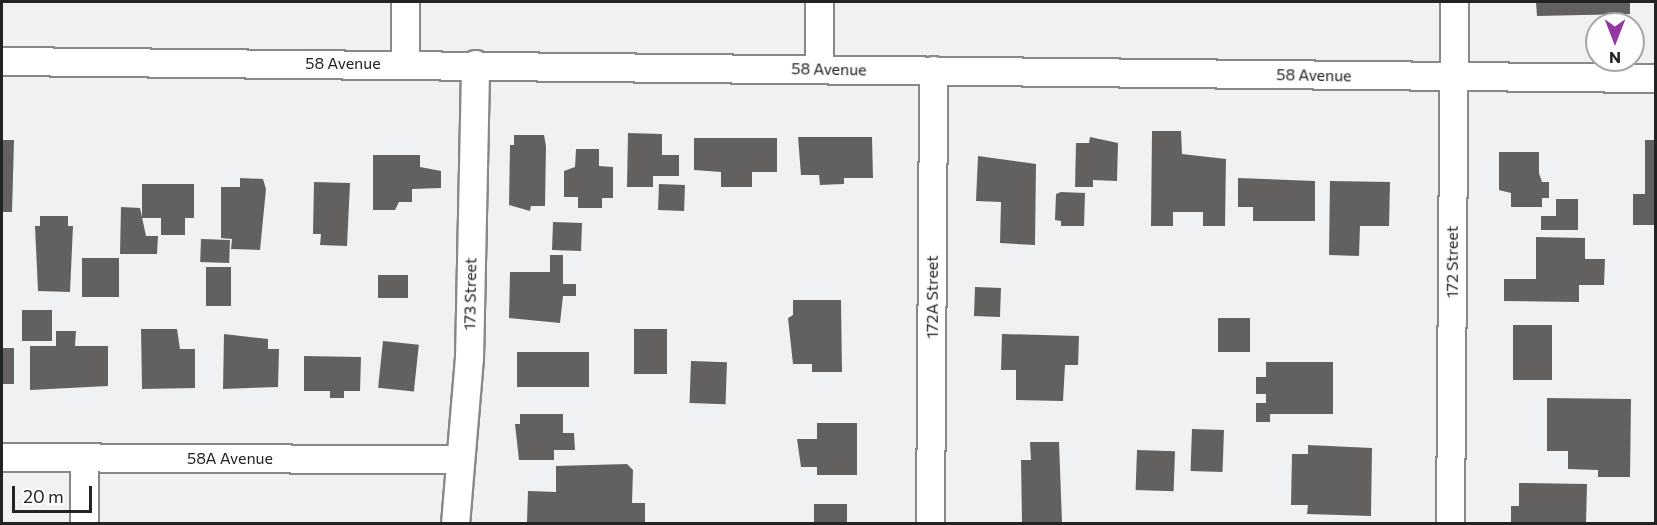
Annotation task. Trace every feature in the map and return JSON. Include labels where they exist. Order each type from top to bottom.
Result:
[{"type":"street","points":[[405,2],[405,63]]},
{"type":"street","points":[[819,2],[819,68]]},
{"type":"street","name":"172 Street","points":[[1450,524],[1454,2]]},
{"type":"street","name":"58 Avenue","points":[[2,61],[405,63],[1656,78]]},
{"type":"street","name":"173 Street","points":[[455,524],[469,358],[475,64]]},
{"type":"street","name":"172A Street","points":[[930,524],[933,70]]},
{"type":"street","name":"58A Avenue","points":[[2,457],[459,459]]},
{"type":"street","points":[[84,457],[84,524]]},
{"type":"building","points":[[1536,2],[1630,2],[1630,12],[1585,12],[1585,15],[1537,16]]},
{"type":"building","points":[[1152,131],[1181,131],[1182,154],[1226,159],[1225,226],[1203,226],[1203,212],[1173,212],[1173,226],[1151,226]]},
{"type":"building","points":[[628,133],[662,134],[662,155],[679,155],[679,176],[653,176],[653,187],[627,187]]},
{"type":"building","points":[[514,135],[544,135],[546,146],[545,206],[531,206],[530,211],[509,205],[510,145],[514,145]]},
{"type":"building","points":[[798,137],[872,137],[873,178],[844,178],[844,184],[820,185],[819,175],[801,175]]},
{"type":"building","points":[[1090,137],[1118,143],[1117,181],[1093,180],[1093,187],[1075,187],[1076,143],[1089,143]]},
{"type":"building","points":[[694,138],[777,138],[777,172],[752,172],[752,187],[721,187],[721,172],[694,170]]},
{"type":"building","points":[[2,140],[14,140],[12,212],[2,212]]},
{"type":"building","points":[[1645,140],[1656,140],[1656,225],[1633,225],[1633,194],[1645,194]]},
{"type":"building","points":[[576,149],[599,149],[599,166],[613,167],[613,198],[602,198],[602,208],[578,208],[578,197],[564,197],[564,171],[575,167]]},
{"type":"building","points":[[1499,152],[1539,152],[1539,173],[1542,182],[1549,182],[1549,198],[1542,198],[1542,207],[1511,207],[1511,193],[1499,190]]},
{"type":"building","points":[[373,155],[420,155],[420,167],[441,171],[441,188],[412,189],[412,202],[399,202],[395,210],[373,210]]},
{"type":"building","points":[[978,156],[1036,164],[1035,245],[1000,243],[1001,202],[976,201]]},
{"type":"building","points":[[240,178],[263,179],[266,189],[260,250],[231,249],[232,239],[221,238],[221,187],[240,187]]},
{"type":"building","points":[[1238,178],[1315,181],[1315,221],[1253,221],[1253,207],[1238,207]]},
{"type":"building","points":[[1330,181],[1390,182],[1389,226],[1360,226],[1359,256],[1329,255]]},
{"type":"building","points":[[314,182],[350,183],[347,246],[320,245],[321,234],[313,234]]},
{"type":"building","points":[[142,184],[194,184],[194,218],[185,218],[185,235],[161,235],[161,218],[142,218]]},
{"type":"building","points":[[659,184],[685,185],[684,211],[658,210]]},
{"type":"building","points":[[1061,192],[1085,193],[1084,226],[1061,226],[1061,221],[1055,220],[1056,194]]},
{"type":"building","points":[[1556,199],[1578,199],[1578,230],[1541,230],[1541,216],[1556,216]]},
{"type":"building","points":[[121,207],[140,208],[146,236],[158,236],[157,254],[120,254]]},
{"type":"building","points":[[40,216],[68,216],[68,226],[73,226],[70,292],[38,291],[35,226],[40,226]]},
{"type":"building","points":[[553,222],[582,223],[581,251],[552,250]]},
{"type":"building","points":[[1536,237],[1585,238],[1585,259],[1605,259],[1604,285],[1579,285],[1579,302],[1504,301],[1504,279],[1536,279]]},
{"type":"building","points":[[201,239],[230,240],[229,263],[200,262]]},
{"type":"building","points":[[550,255],[563,255],[563,284],[576,284],[576,296],[563,296],[560,323],[509,318],[510,272],[550,272]]},
{"type":"building","points":[[82,258],[119,258],[119,297],[82,297]]},
{"type":"building","points":[[206,267],[231,267],[231,306],[206,306]]},
{"type":"building","points":[[378,275],[408,275],[408,298],[378,298]]},
{"type":"building","points":[[975,287],[1001,288],[1000,317],[974,316]]},
{"type":"building","points":[[793,300],[841,300],[842,372],[812,372],[812,364],[793,364],[788,318],[793,315]]},
{"type":"building","points":[[22,310],[52,310],[52,341],[22,341]]},
{"type":"building","points":[[1218,318],[1250,318],[1250,352],[1218,352]]},
{"type":"building","points":[[1513,325],[1552,325],[1552,380],[1513,380]]},
{"type":"building","points":[[141,329],[177,329],[180,349],[195,349],[195,388],[142,389]]},
{"type":"building","points":[[634,329],[667,329],[667,374],[634,374]]},
{"type":"building","points":[[56,331],[76,331],[75,346],[108,346],[108,386],[30,390],[30,346],[56,346]]},
{"type":"building","points":[[224,334],[268,339],[268,349],[279,349],[278,387],[223,389]]},
{"type":"building","points":[[1002,334],[1079,336],[1078,365],[1065,365],[1063,401],[1016,400],[1016,370],[1001,370]]},
{"type":"building","points":[[383,341],[419,345],[414,392],[378,388]]},
{"type":"building","points":[[2,348],[14,348],[14,384],[2,384]]},
{"type":"building","points":[[517,352],[589,352],[589,387],[517,387]]},
{"type":"building","points":[[304,356],[361,357],[360,391],[344,391],[344,398],[330,398],[330,391],[304,391]]},
{"type":"building","points":[[691,361],[727,362],[726,404],[690,403]]},
{"type":"building","points":[[1266,362],[1333,362],[1333,414],[1270,414],[1270,422],[1256,422],[1256,403],[1266,403],[1266,394],[1256,394],[1256,377],[1266,377]]},
{"type":"building","points":[[1547,398],[1631,399],[1630,477],[1598,477],[1598,470],[1568,469],[1568,451],[1547,451]]},
{"type":"building","points":[[520,414],[563,414],[563,433],[574,433],[575,450],[554,450],[554,460],[519,460],[515,424],[520,424]]},
{"type":"building","points":[[817,423],[857,423],[857,475],[817,475],[817,467],[801,467],[797,439],[817,439]]},
{"type":"building","points":[[1192,429],[1224,430],[1223,472],[1191,471]]},
{"type":"building","points":[[1030,442],[1059,442],[1062,522],[1022,523],[1021,460],[1031,460]]},
{"type":"building","points":[[1308,445],[1372,448],[1371,516],[1307,514],[1308,505],[1291,505],[1292,454],[1308,454]]},
{"type":"building","points":[[1137,450],[1175,451],[1174,491],[1136,490]]},
{"type":"building","points":[[627,464],[633,470],[632,503],[645,503],[645,524],[527,522],[528,491],[556,492],[556,466]]},
{"type":"building","points":[[1519,483],[1587,484],[1586,524],[1511,524],[1511,506],[1519,506]]},
{"type":"building","points":[[814,504],[847,504],[847,524],[814,524]]}]
